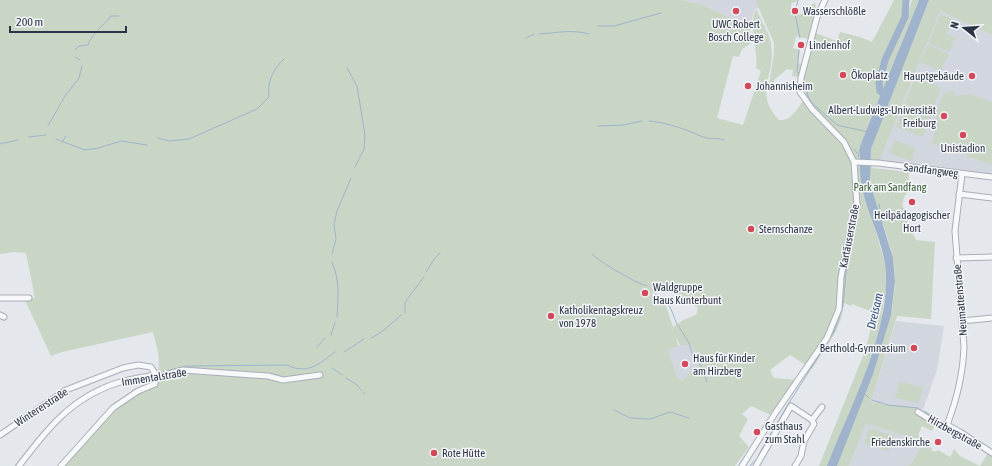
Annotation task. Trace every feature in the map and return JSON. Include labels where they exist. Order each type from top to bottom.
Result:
[{"type":"street","name":"Kartäuserstraße","points":[[746,465],[783,402],[818,353],[838,316],[841,277],[848,237],[857,205],[856,162],[844,142],[802,96],[802,72],[816,17],[825,0]]},
{"type":"street","name":"Sandfangweg","points":[[856,162],[871,162],[992,177]]},
{"type":"street","name":"Neumattenstraße","points":[[947,425],[956,402],[962,374],[964,346],[955,231],[962,174]]},
{"type":"street","points":[[959,194],[992,198]]},
{"type":"street","points":[[956,258],[992,257]]},
{"type":"street","points":[[0,298],[29,298]]},
{"type":"street","points":[[962,321],[992,318]]},
{"type":"street","name":"Wintererstraße","points":[[0,434],[58,394],[89,380],[123,368],[138,365],[151,367],[156,375]]},
{"type":"street","name":"Immentalstraße","points":[[19,466],[55,422],[76,403],[118,383],[156,375],[162,376],[183,370],[268,376],[283,380],[320,374]]},
{"type":"street","points":[[61,466],[105,415],[138,391],[152,387],[157,380],[156,375]]},
{"type":"street","points":[[756,466],[791,406],[812,420]]},
{"type":"street","points":[[795,466],[801,456],[804,441],[813,428],[812,420],[822,407]]},
{"type":"street","name":"Hirzbergstraße","points":[[918,412],[937,424],[947,425],[991,452]]},
{"type":"shaded area","name":"UWC Robert Bosch College","points":[[681,0],[755,0],[759,7],[754,12],[752,18],[753,23],[749,24],[739,22],[701,4]]},
{"type":"shaded area","name":"Albert-Ludwigs-Universität Freiburg","points":[[940,11],[992,35],[992,174],[880,160]]},
{"type":"shaded area","name":"Berthold-Gymnasium","points":[[896,321],[944,326],[937,370],[922,412],[917,408],[871,402]]},
{"type":"shaded area","name":"Haus für Kinder am Hirzberg","points":[[680,345],[692,345],[697,361],[697,366],[682,381],[677,377],[668,350]]},
{"type":"shaded area","points":[[866,424],[905,436],[921,448],[909,466],[849,466]]},
{"type":"green space","name":"Park am Sandfang","points":[[0,0],[681,0],[701,4],[739,22],[749,24],[751,37],[750,44],[742,49],[739,57],[733,56],[717,118],[743,125],[761,71],[756,68],[753,28],[754,14],[757,10],[771,44],[772,55],[766,91],[767,100],[771,110],[779,120],[784,120],[792,116],[806,97],[803,79],[815,33],[837,41],[840,32],[872,42],[894,0],[905,0],[903,14],[884,59],[878,82],[881,95],[860,146],[861,176],[868,206],[885,263],[886,286],[882,314],[891,315],[895,272],[892,253],[872,190],[870,164],[873,168],[909,172],[908,192],[904,197],[902,206],[906,210],[908,225],[916,240],[935,242],[931,319],[897,316],[871,402],[917,408],[922,412],[921,414],[936,423],[932,431],[922,426],[918,435],[932,443],[930,447],[932,448],[931,450],[935,452],[938,450],[950,457],[954,449],[960,456],[980,466],[909,466],[921,448],[905,436],[866,424],[849,466],[819,466],[865,351],[875,313],[852,304],[851,306],[844,303],[841,319],[835,333],[812,369],[790,355],[770,370],[774,378],[797,380],[771,415],[751,406],[742,414],[748,419],[739,436],[749,447],[735,466],[61,466],[98,420],[125,397],[151,382],[157,374],[159,364],[158,353],[153,332],[62,352],[51,356],[25,300],[35,298],[26,253],[14,252],[0,254]],"holes":[[[666,290],[675,293],[698,308],[696,315],[685,319],[673,327],[666,306],[651,294],[656,291]],[[676,337],[680,345],[692,345],[697,361],[697,366],[682,381],[677,377],[668,350],[678,346]]]},
{"type":"green space","points":[[755,0],[799,0],[791,4],[791,15],[802,14],[803,9],[815,3],[816,7],[808,39],[796,36],[793,48],[800,50],[798,63],[802,64],[798,77],[792,76],[793,70],[787,69],[775,79],[770,91],[768,90],[774,54],[774,43]]},
{"type":"green space","points":[[912,0],[919,0],[883,89],[880,89],[880,82],[885,65],[895,42],[904,27]]},
{"type":"green space","points":[[929,0],[992,0],[992,35],[940,11],[880,160],[871,160],[871,149],[880,124]]},
{"type":"green space","points":[[941,14],[952,19],[946,34],[955,38],[949,52],[928,43]]},
{"type":"green space","points":[[928,45],[949,54],[941,71],[920,62]]},
{"type":"green space","points":[[915,78],[941,87],[923,137],[896,127]]},
{"type":"green space","name":"Unistadion","points":[[953,91],[955,96],[970,94],[992,102],[992,165],[932,143],[937,126],[935,114],[943,94]]},
{"type":"green space","points":[[895,140],[916,148],[911,161],[889,153]]},
{"type":"green space","points":[[899,382],[923,387],[919,403],[895,398]]},
{"type":"green space","points":[[869,428],[894,436],[889,451],[864,444]]},
{"type":"green space","points":[[988,453],[992,456],[992,466],[980,466]]},
{"type":"water","name":"Dreisam","points":[[919,0],[929,0],[871,149],[870,183],[893,258],[895,281],[891,315],[873,374],[837,466],[827,466],[868,367],[883,315],[886,289],[885,264],[883,255],[861,181],[860,146]]},
{"type":"waterway","points":[[796,8],[798,0]]},
{"type":"waterway","points":[[886,96],[880,91],[879,83],[885,60],[905,17],[906,0]]},
{"type":"waterway","points":[[598,26],[614,26],[661,13]]},
{"type":"waterway","points":[[795,14],[800,38]]},
{"type":"waterway","points":[[75,50],[79,46],[88,45],[95,33],[111,16],[119,16]]},
{"type":"waterway","points":[[539,34],[570,32],[589,34]]},
{"type":"waterway","points":[[526,38],[534,34]]},
{"type":"waterway","points":[[799,50],[797,72],[800,74]]},
{"type":"waterway","points":[[75,57],[80,60]]},
{"type":"waterway","points":[[158,138],[169,141],[189,139],[257,109],[269,97],[270,81],[274,71],[284,59]]},
{"type":"waterway","points":[[48,126],[65,96],[79,78],[82,66]]},
{"type":"waterway","points":[[347,68],[357,86],[365,135],[364,149],[355,167]]},
{"type":"waterway","points":[[803,79],[808,96],[812,103],[837,125],[868,132]]},
{"type":"waterway","points":[[598,126],[624,125],[642,121]]},
{"type":"waterway","points":[[649,121],[677,127],[706,138],[724,140]]},
{"type":"waterway","points":[[29,137],[46,135]]},
{"type":"waterway","points":[[62,142],[66,136]]},
{"type":"waterway","points":[[56,139],[85,150],[98,148],[121,141],[147,145]]},
{"type":"waterway","points":[[0,144],[18,140]]},
{"type":"waterway","points":[[854,149],[857,153]]},
{"type":"waterway","points":[[858,157],[860,149]]},
{"type":"waterway","points":[[332,254],[336,239],[334,224],[337,211],[351,178]]},
{"type":"waterway","points":[[869,182],[875,192]]},
{"type":"waterway","name":"Dreisam","points":[[879,204],[882,223]]},
{"type":"waterway","points":[[849,251],[856,222]]},
{"type":"waterway","points":[[426,272],[440,253]]},
{"type":"waterway","points":[[592,254],[619,272],[647,286]]},
{"type":"waterway","points":[[332,262],[335,269],[337,282],[337,317]]},
{"type":"waterway","points":[[759,454],[787,406],[834,332],[843,306],[847,262]]},
{"type":"waterway","points":[[405,313],[405,302],[424,277]]},
{"type":"waterway","points":[[655,294],[668,305],[678,326]]},
{"type":"waterway","points":[[371,338],[383,331],[401,315]]},
{"type":"waterway","points":[[331,335],[335,322]]},
{"type":"waterway","points":[[679,327],[689,343],[694,359],[701,366],[707,382]]},
{"type":"waterway","points":[[317,347],[325,338]]},
{"type":"waterway","points":[[344,352],[364,339]]},
{"type":"waterway","points":[[167,371],[186,366],[287,365],[301,369],[313,367],[335,352]]},
{"type":"waterway","points":[[332,368],[342,375]]},
{"type":"waterway","points":[[346,378],[356,384],[361,390]]},
{"type":"waterway","points":[[15,466],[48,425],[73,402],[103,385],[120,380]]},
{"type":"waterway","points":[[865,394],[869,398]]},
{"type":"waterway","points":[[872,400],[888,405],[918,408]]},
{"type":"waterway","points":[[614,410],[630,418],[650,419],[670,412],[689,418]]},
{"type":"waterway","points":[[924,411],[942,422]]},
{"type":"waterway","points":[[750,466],[754,461]]},
{"type":"place","name":"UWC Robert Bosch College","points":[[736,11]]},
{"type":"place","name":"Wasserschlößle","points":[[795,11]]},
{"type":"place","name":"Lindenhof","points":[[801,45]]},
{"type":"place","name":"Ökoplatz","points":[[843,75]]},
{"type":"place","name":"Hauptgebäude","points":[[972,76]]},
{"type":"place","name":"Johannisheim","points":[[748,86]]},
{"type":"place","name":"Albert-Ludwigs-Universität Freiburg","points":[[944,116]]},
{"type":"place","name":"Unistadion","points":[[963,135]]},
{"type":"place","name":"Heilpädagogischer Hort","points":[[912,202]]},
{"type":"place","name":"Sternschanze","points":[[751,229]]},
{"type":"place","name":"Waldgruppe Haus Kunterbunt","points":[[645,293]]},
{"type":"place","name":"Katholikentagskreuz von 1978","points":[[551,316]]},
{"type":"place","name":"Berthold-Gymnasium","points":[[914,348]]},
{"type":"place","name":"Haus für Kinder am Hirzberg","points":[[685,364]]},
{"type":"place","name":"Gasthaus zum Stahl","points":[[757,432]]},
{"type":"place","name":"Friedenskirche","points":[[938,442]]},
{"type":"place","name":"Rote Hütte","points":[[434,453]]}]
